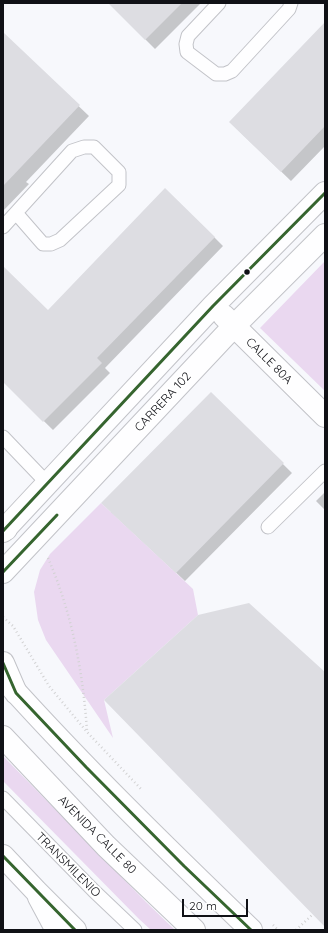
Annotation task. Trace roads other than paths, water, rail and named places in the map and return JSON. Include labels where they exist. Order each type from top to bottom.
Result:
[{"type":"main road","points":[[4,530],[213,306],[325,193]]},
{"type":"main road","name":"CARRERA 102","points":[[3,572],[234,326],[325,235]]},
{"type":"main road","name":"CALLE 80A","points":[[213,306],[325,416]]},
{"type":"main road","points":[[3,663],[10,686],[86,767],[184,866],[251,930]]},
{"type":"main road","name":"AVENIDA CALLE 80","points":[[3,737],[106,846],[194,930]]},
{"type":"main road","points":[[3,856],[75,930]]},
{"type":"main road","points":[[36,891],[54,924],[55,930]]},
{"type":"lane","points":[[219,3],[188,36],[186,44],[187,52],[216,74],[225,74],[232,71],[289,9],[291,3]]},
{"type":"lane","points":[[3,226],[72,151],[84,147],[94,147],[118,172],[118,186],[60,240],[51,244],[43,244],[16,213]]},
{"type":"lane","points":[[3,437],[48,484]]},
{"type":"lane","points":[[268,527],[325,471]]},
{"type":"lane","name":"TRANSMILENIO","points":[[3,798],[134,930]]}]
